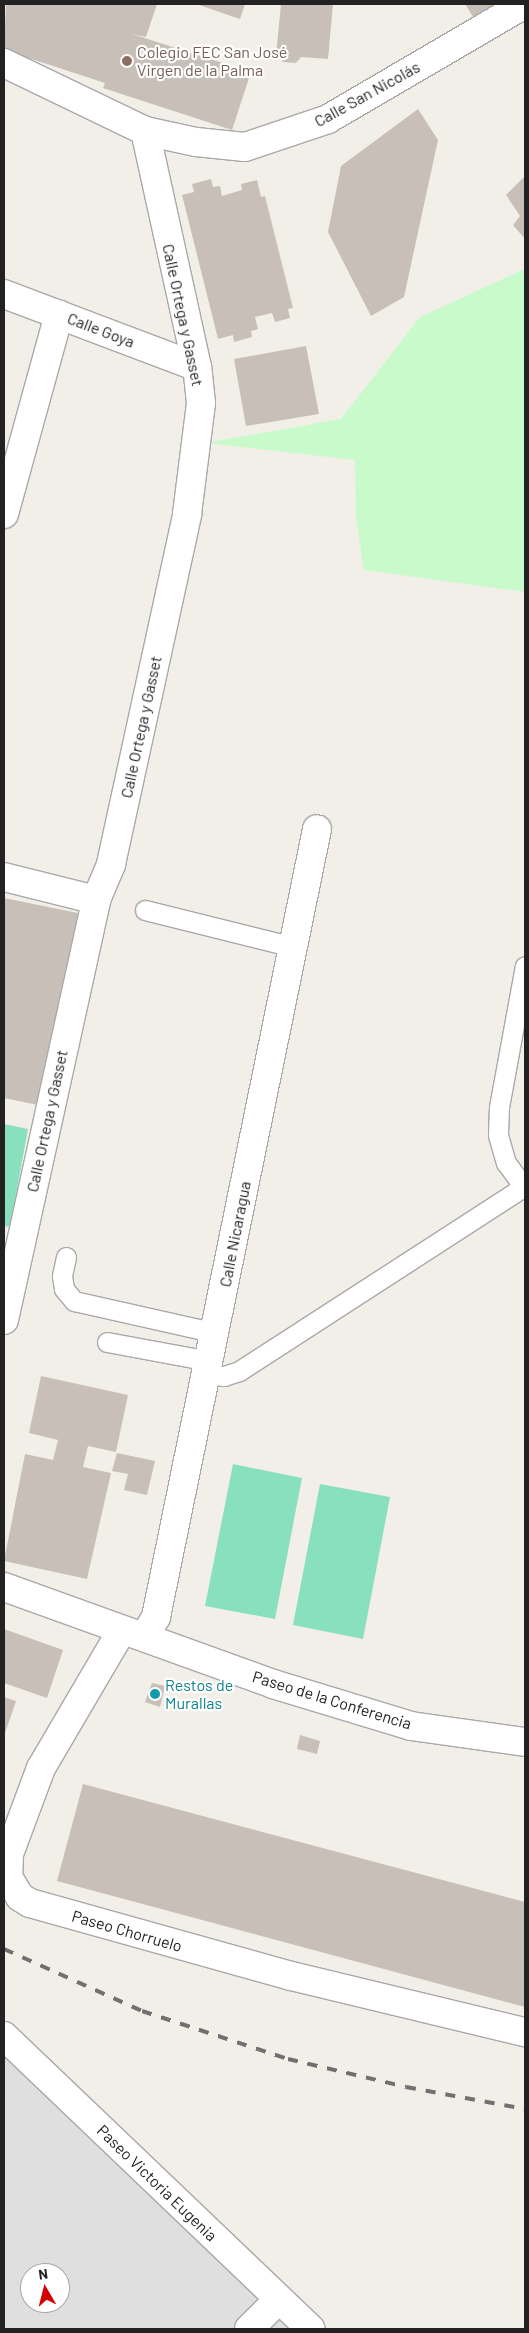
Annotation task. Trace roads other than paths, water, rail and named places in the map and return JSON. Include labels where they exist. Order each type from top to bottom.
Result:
[{"type":"street","name":"Calle San Nicolás","points":[[4,63],[145,131],[196,142],[245,147],[328,119],[525,4]]},
{"type":"street","name":"Calle Ortega y Gasset","points":[[4,1320],[96,900],[111,864],[187,514],[201,403],[197,367],[145,131]]},
{"type":"street","name":"Calle Goya","points":[[4,294],[197,367]]},
{"type":"street","points":[[4,514],[59,314]]},
{"type":"street","name":"Calle Nicaragua","points":[[133,1633],[156,1617],[216,1333],[317,829]]},
{"type":"street","points":[[4,877],[96,900]]},
{"type":"street","name":"Paseo de la Conferencia","points":[[4,1587],[272,1684],[411,1726],[525,1742]]},
{"type":"street","name":"Paseo Chorruelo","points":[[133,1633],[42,1768],[9,1854],[8,1877],[20,1897],[30,1904],[291,1976],[525,2032]]},
{"type":"street","name":"Paseo Victoria Eugenia","points":[[4,2036],[311,2329]]},
{"type":"street","points":[[249,2329],[279,2299]]},
{"type":"lane","points":[[145,910],[293,947]]},
{"type":"lane","points":[[107,1342],[208,1368],[224,1376],[239,1371],[524,1186],[506,1163],[498,1135],[499,1107],[525,966]]},
{"type":"lane","points":[[66,1257],[62,1276],[64,1289],[74,1301],[216,1333]]},
{"type":"railway","points":[[4,1949],[142,2011],[288,2059],[406,2087],[525,2109]]},
{"type":"place","name":"Colegio FEC San José Virgen de la Palma","points":[[127,61]]},
{"type":"place","name":"Restos de Murallas","points":[[155,1694]]}]
